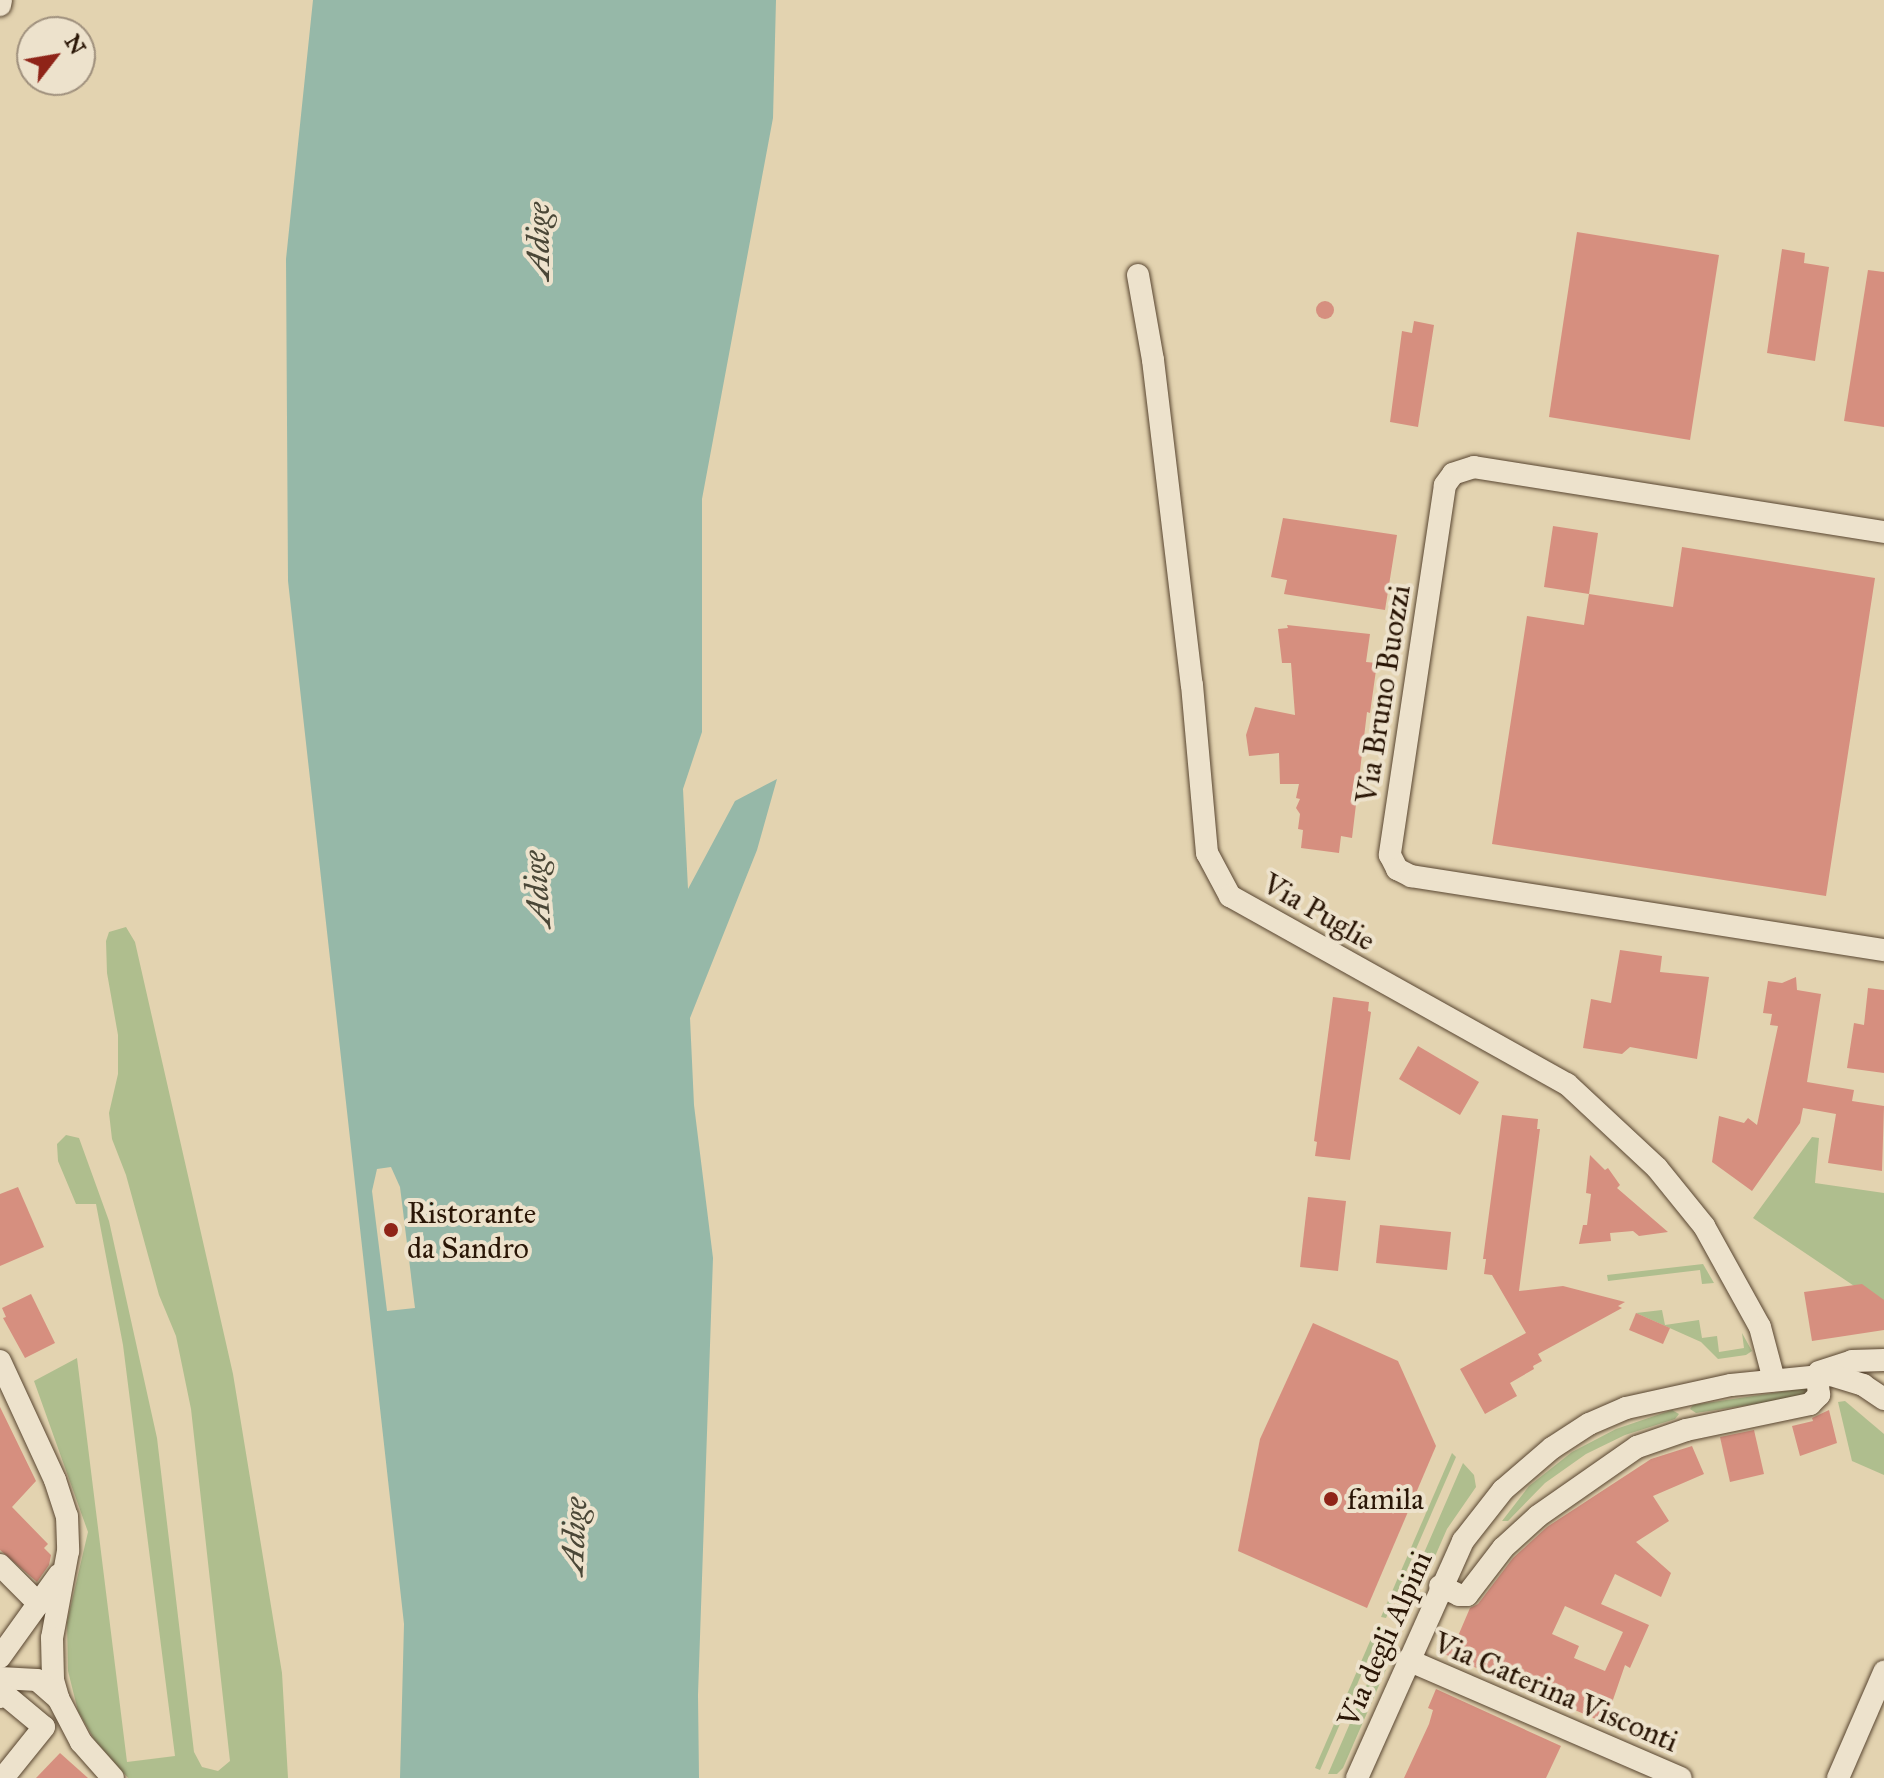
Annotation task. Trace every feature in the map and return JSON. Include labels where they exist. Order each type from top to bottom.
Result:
[{"type":"street","name":"Via Puglie","points":[[1138,275],[1153,360],[1192,685],[1207,853],[1230,896],[1567,1084],[1657,1168],[1704,1226],[1760,1327],[1774,1380]]},
{"type":"street","name":"Via Bruno Buozzi","points":[[1884,532],[1474,467],[1458,470],[1445,485],[1390,847],[1397,869],[1411,876],[1884,950]]},
{"type":"street","name":"Via degli Alpini","points":[[1357,1778],[1440,1586],[1479,1518],[1535,1460],[1607,1416],[1674,1395],[1813,1375],[1852,1361],[1884,1360]]},
{"type":"street","points":[[0,1361],[6,1393],[62,1497],[68,1551],[52,1638],[58,1698],[81,1742],[113,1778]]},
{"type":"street","name":"Via degli Alpini","points":[[1813,1375],[1853,1381],[1884,1399]]},
{"type":"street","points":[[1440,1586],[1459,1595],[1467,1595],[1508,1544],[1555,1503],[1637,1447],[1686,1430],[1810,1404],[1819,1395],[1813,1375]]},
{"type":"street","points":[[1479,1518],[1508,1544]]},
{"type":"street","points":[[0,1657],[59,1574],[68,1551]]},
{"type":"street","points":[[0,1565],[39,1604]]},
{"type":"street","points":[[23,1626],[53,1670]]},
{"type":"street","name":"Via Caterina Visconti","points":[[1408,1660],[1681,1778]]},
{"type":"street","points":[[1838,1778],[1884,1672]]},
{"type":"street","points":[[0,1678],[37,1680],[58,1698]]},
{"type":"street","points":[[0,1697],[3,1693],[44,1727],[3,1778]]},
{"type":"street","points":[[19,1778],[69,1720]]},
{"type":"green space","points":[[126,927],[135,942],[233,1374],[282,1673],[288,1778],[128,1778],[94,1739],[78,1711],[68,1671],[67,1622],[88,1532],[34,1381],[77,1358],[127,1762],[175,1756],[123,1345],[96,1204],[76,1204],[58,1161],[57,1144],[66,1135],[79,1138],[109,1221],[157,1438],[194,1752],[202,1767],[218,1771],[230,1761],[191,1409],[176,1336],[159,1295],[126,1175],[112,1139],[109,1113],[118,1074],[118,1035],[107,973],[106,941],[109,932]]},
{"type":"green space","points":[[1812,1137],[1819,1138],[1815,1183],[1884,1193],[1884,1306],[1753,1218]]},
{"type":"green space","points":[[1703,1264],[1714,1283],[1702,1284],[1700,1270],[1608,1281],[1607,1275]]},
{"type":"green space","points":[[1662,1310],[1665,1325],[1699,1320],[1702,1338],[1717,1336],[1719,1352],[1744,1348],[1742,1333],[1752,1351],[1746,1355],[1718,1359],[1701,1342],[1636,1313]]},
{"type":"green space","points":[[1807,1388],[1809,1396],[1696,1413],[1690,1409],[1693,1405]]},
{"type":"green space","points":[[1845,1401],[1884,1434],[1884,1475],[1852,1461],[1838,1402]]},
{"type":"green space","points":[[1672,1410],[1679,1414],[1675,1419],[1625,1435],[1586,1454],[1545,1483],[1508,1521],[1502,1521],[1529,1486],[1572,1452],[1616,1429]]},
{"type":"green space","points":[[1452,1453],[1456,1457],[1386,1618],[1381,1617]]},
{"type":"green space","points":[[1463,1463],[1474,1475],[1476,1487],[1447,1529],[1404,1627],[1394,1622]]},
{"type":"green space","points":[[1377,1625],[1382,1627],[1320,1770],[1315,1768]]},
{"type":"green space","points":[[1390,1631],[1401,1635],[1343,1768],[1337,1774],[1328,1774]]},
{"type":"water","name":"Adige","points":[[313,0],[776,0],[773,118],[702,499],[702,732],[683,789],[688,889],[735,801],[777,779],[757,850],[690,1018],[694,1105],[713,1258],[698,1695],[699,1778],[400,1778],[404,1624],[288,581],[286,259]]},
{"type":"pier","name":"Ristorante da Sandro","points":[[391,1167],[400,1187],[415,1308],[387,1311],[372,1191],[377,1169]]},
{"type":"building","points":[[1577,232],[1719,255],[1690,440],[1549,417]]},
{"type":"building","points":[[1782,249],[1805,253],[1804,263],[1829,267],[1815,361],[1767,353]]},
{"type":"building","points":[[1868,270],[1884,272],[1884,427],[1844,421]]},
{"type":"building","points":[[1325,301],[1334,310],[1325,319],[1316,310]]},
{"type":"building","points":[[1414,321],[1434,325],[1418,427],[1390,422],[1402,331],[1412,333]]},
{"type":"building","points":[[1283,518],[1397,535],[1385,610],[1284,594],[1287,580],[1271,577]]},
{"type":"building","points":[[1553,526],[1598,533],[1589,594],[1544,587]]},
{"type":"building","points":[[1682,547],[1875,578],[1826,896],[1492,844],[1527,616],[1584,625],[1589,594],[1673,607]]},
{"type":"building","points":[[1287,625],[1370,634],[1366,662],[1377,663],[1370,713],[1367,712],[1352,838],[1341,836],[1339,853],[1301,848],[1303,830],[1298,829],[1300,814],[1296,808],[1300,799],[1296,798],[1299,784],[1280,784],[1279,753],[1249,756],[1246,735],[1255,707],[1295,715],[1291,663],[1282,663],[1278,629],[1288,628]]},
{"type":"building","points":[[1620,950],[1662,956],[1660,972],[1709,977],[1697,1059],[1630,1047],[1622,1054],[1583,1048],[1591,999],[1611,1003]]},
{"type":"building","points":[[1796,977],[1797,990],[1821,994],[1807,1082],[1854,1090],[1852,1101],[1884,1106],[1882,1171],[1828,1163],[1836,1114],[1803,1108],[1800,1123],[1752,1191],[1712,1162],[1719,1116],[1744,1123],[1748,1118],[1757,1125],[1778,1026],[1770,1025],[1772,1014],[1763,1013],[1768,981],[1782,983]]},
{"type":"building","points":[[1868,988],[1884,990],[1884,1073],[1847,1068],[1854,1023],[1864,1025]]},
{"type":"building","points":[[1333,997],[1369,1002],[1368,1011],[1371,1012],[1350,1160],[1315,1156],[1317,1142],[1314,1141]]},
{"type":"building","points":[[1418,1046],[1479,1082],[1460,1115],[1399,1079]]},
{"type":"building","points":[[1502,1115],[1538,1119],[1537,1129],[1540,1129],[1519,1291],[1563,1286],[1625,1302],[1618,1306],[1622,1308],[1538,1354],[1542,1361],[1510,1383],[1517,1396],[1485,1414],[1460,1369],[1526,1333],[1492,1275],[1484,1274],[1486,1259],[1483,1259]]},
{"type":"building","points":[[1590,1155],[1605,1170],[1608,1168],[1620,1185],[1617,1188],[1668,1232],[1639,1236],[1633,1231],[1610,1233],[1611,1241],[1579,1244],[1583,1225],[1587,1225],[1591,1194],[1586,1193]]},
{"type":"building","points":[[18,1187],[44,1247],[0,1266],[0,1194]]},
{"type":"building","points":[[1308,1197],[1346,1201],[1338,1271],[1300,1267]]},
{"type":"building","points":[[1380,1225],[1451,1232],[1447,1270],[1376,1263]]},
{"type":"building","points":[[1862,1284],[1884,1300],[1884,1330],[1812,1341],[1804,1292]]},
{"type":"building","points":[[31,1294],[55,1343],[25,1358],[3,1318],[6,1317],[2,1308]]},
{"type":"building","points":[[1636,1313],[1670,1328],[1663,1344],[1629,1330]]},
{"type":"building","name":"famila","points":[[1313,1323],[1398,1361],[1436,1446],[1367,1608],[1238,1551],[1260,1439]]},
{"type":"building","points":[[0,1407],[36,1481],[12,1507],[48,1544],[44,1548],[51,1555],[49,1565],[37,1582],[0,1550]]},
{"type":"building","points":[[1829,1410],[1837,1443],[1800,1456],[1792,1426],[1813,1421],[1812,1418]]},
{"type":"building","points":[[1754,1430],[1764,1474],[1730,1482],[1720,1437]]},
{"type":"building","points":[[1692,1446],[1704,1474],[1653,1496],[1669,1521],[1636,1542],[1671,1573],[1661,1597],[1615,1574],[1601,1604],[1649,1625],[1630,1668],[1625,1665],[1605,1723],[1444,1654],[1452,1633],[1458,1636],[1470,1608],[1478,1604],[1513,1558],[1547,1527],[1651,1459]],"holes":[[[1565,1606],[1623,1632],[1605,1671],[1574,1658],[1579,1646],[1552,1634]]]},
{"type":"building","points":[[1436,1689],[1561,1746],[1546,1778],[1404,1778],[1429,1724],[1433,1710],[1428,1708]]},
{"type":"building","points":[[60,1753],[88,1778],[36,1778]]},
{"type":"place","name":"Ristorante da Sandro","points":[[391,1230]]},
{"type":"place","name":"famila","points":[[1331,1499]]}]
